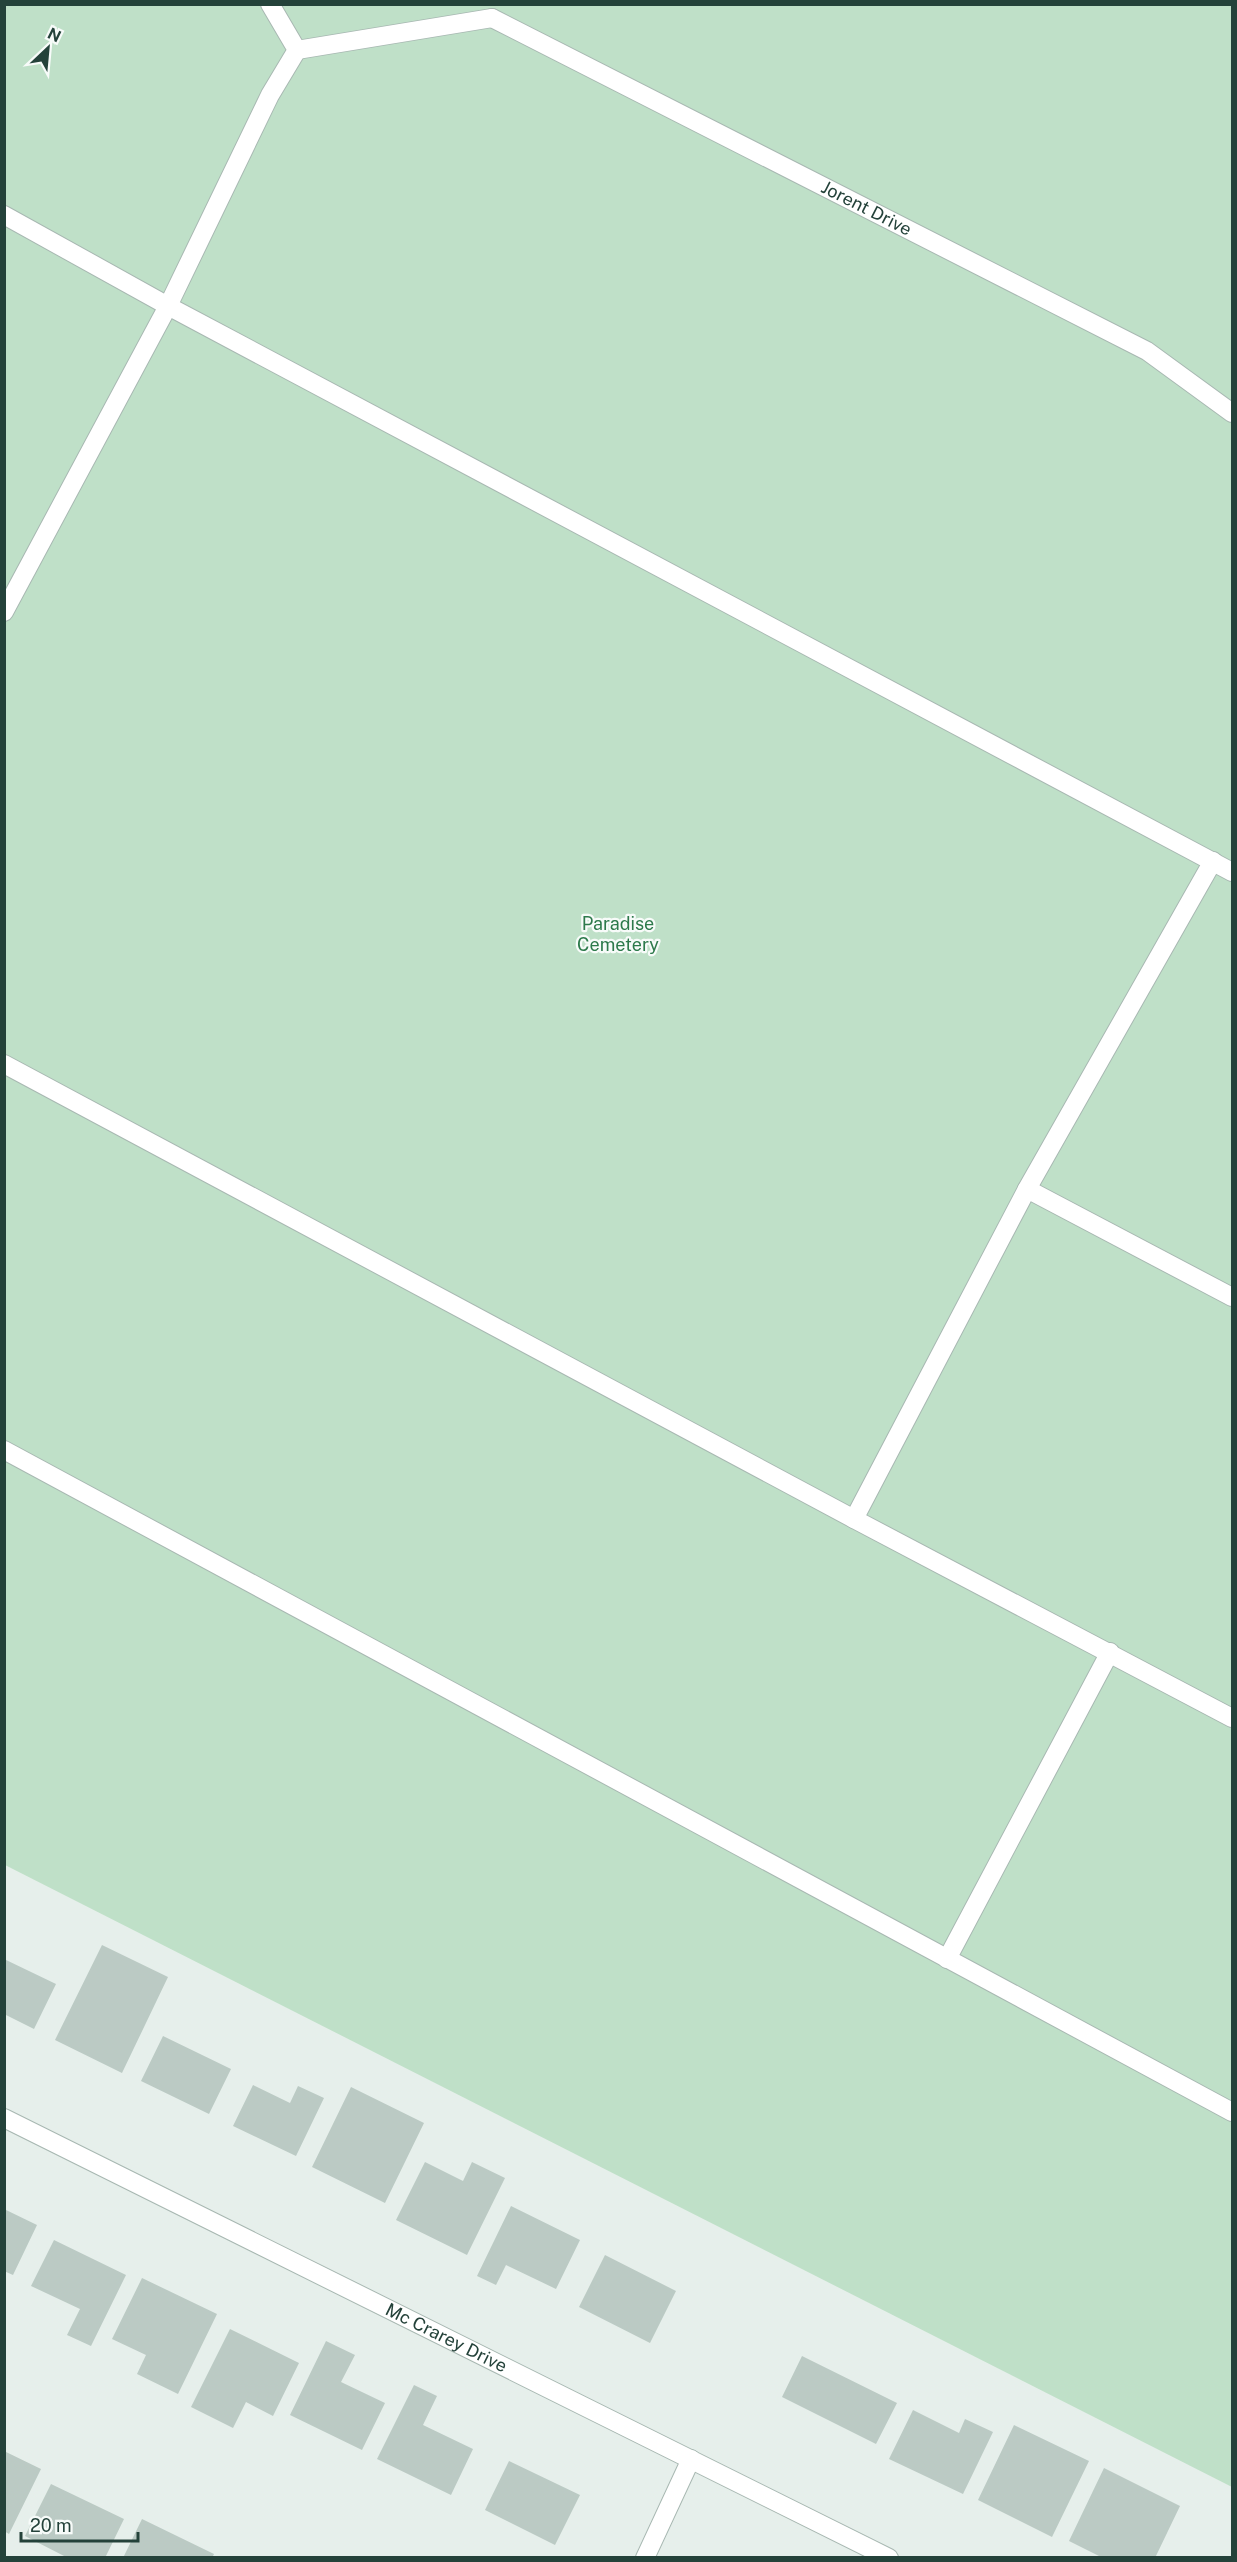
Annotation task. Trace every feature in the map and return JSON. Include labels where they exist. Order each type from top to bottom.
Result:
[{"type":"street","points":[[270,4],[297,50]]},
{"type":"street","points":[[4,612],[168,306],[270,95],[297,50],[491,11]]},
{"type":"street","name":"Jorent Drive","points":[[491,11],[1147,351],[1233,413]]},
{"type":"street","points":[[4,215],[168,306],[1233,872]]},
{"type":"street","points":[[854,1519],[1027,1189],[1213,861]]},
{"type":"street","points":[[4,1064],[854,1519],[1233,1718]]},
{"type":"street","points":[[1027,1189],[1233,1297]]},
{"type":"street","points":[[4,1450],[1233,2112]]},
{"type":"street","points":[[947,1959],[1110,1652]]},
{"type":"street","name":"Mc Crarey Drive","points":[[4,2118],[889,2558]]},
{"type":"street","points":[[645,2558],[691,2459]]},
{"type":"green space","name":"Paradise Cemetery","points":[[4,5],[1232,5],[1232,2487],[5,1865]]},
{"type":"building","points":[[102,1945],[168,1977],[122,2073],[55,2040]]},
{"type":"building","points":[[4,1959],[56,1984],[34,2029],[4,2014]]},
{"type":"building","points":[[163,2036],[231,2069],[209,2114],[141,2081]]},
{"type":"building","points":[[253,2085],[290,2103],[298,2086],[324,2098],[296,2156],[233,2126]]},
{"type":"building","points":[[351,2087],[424,2123],[385,2203],[312,2167]]},
{"type":"building","points":[[425,2162],[463,2181],[472,2162],[505,2178],[467,2255],[396,2220]]},
{"type":"building","points":[[511,2206],[580,2240],[556,2289],[506,2265],[496,2285],[477,2276]]},
{"type":"building","points":[[4,2209],[37,2225],[13,2275],[4,2271]]},
{"type":"building","points":[[54,2240],[126,2275],[91,2346],[67,2335],[80,2309],[31,2286]]},
{"type":"building","points":[[605,2255],[676,2291],[650,2343],[579,2307]]},
{"type":"building","points":[[142,2278],[217,2314],[178,2394],[137,2374],[146,2355],[112,2339]]},
{"type":"building","points":[[230,2329],[299,2363],[273,2416],[246,2402],[233,2428],[191,2407]]},
{"type":"building","points":[[326,2341],[355,2355],[341,2382],[385,2403],[362,2450],[290,2415]]},
{"type":"building","points":[[802,2356],[897,2403],[876,2444],[782,2397]]},
{"type":"building","points":[[414,2385],[437,2396],[423,2425],[473,2449],[451,2495],[377,2459]]},
{"type":"building","points":[[913,2410],[959,2433],[965,2419],[993,2432],[963,2494],[889,2459]]},
{"type":"building","points":[[1014,2425],[1089,2461],[1052,2537],[978,2500]]},
{"type":"building","points":[[4,2451],[41,2469],[9,2534],[4,2531]]},
{"type":"building","points":[[509,2461],[580,2495],[555,2545],[485,2510]]},
{"type":"building","points":[[1104,2468],[1180,2506],[1155,2558],[1103,2558],[1069,2541]]},
{"type":"building","points":[[51,2484],[124,2519],[105,2558],[68,2558],[25,2536]]},
{"type":"building","points":[[142,2519],[214,2554],[212,2558],[123,2558]]}]
